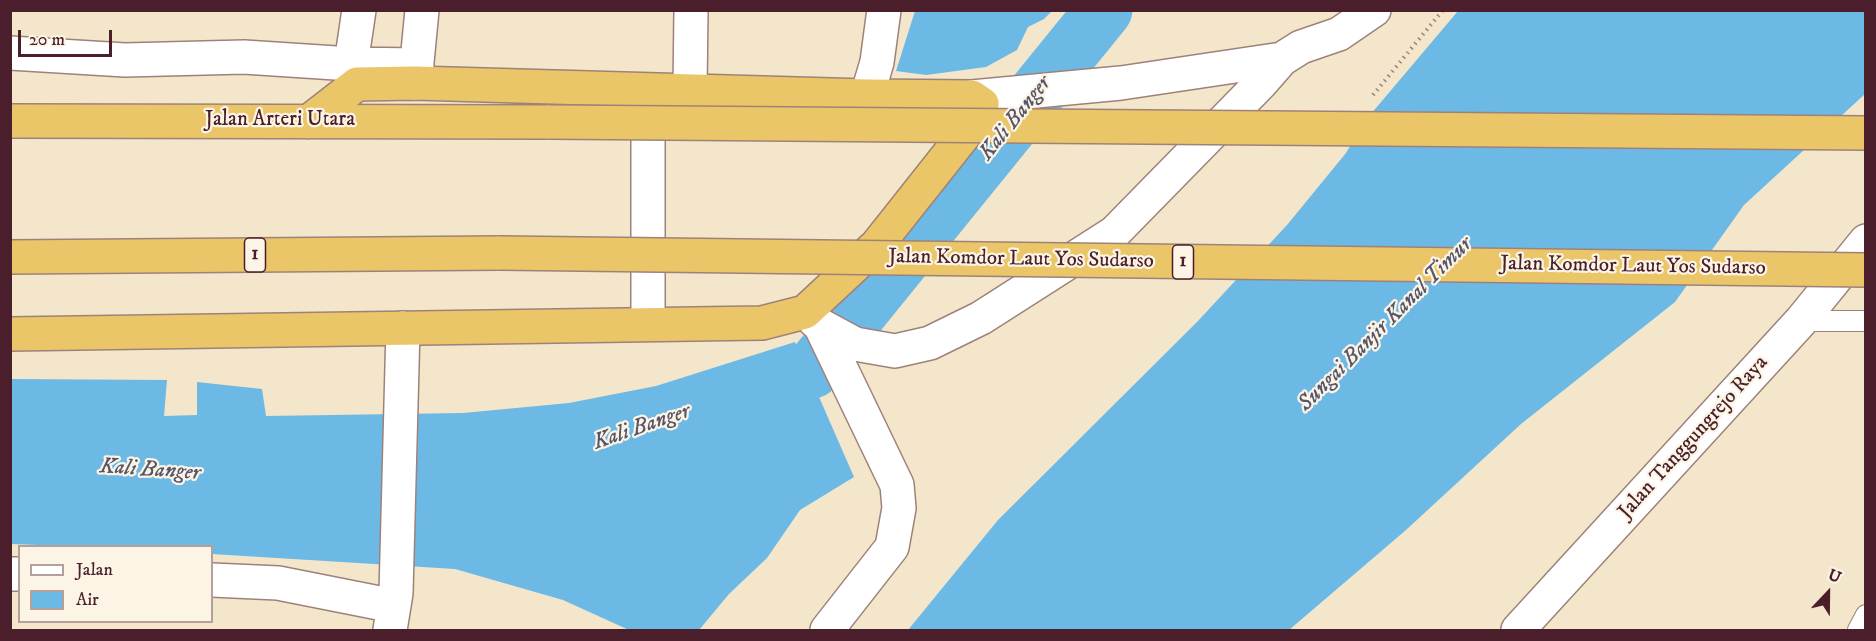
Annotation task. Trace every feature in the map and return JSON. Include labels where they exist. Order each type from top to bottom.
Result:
[{"type":"highway","points":[[10,334],[762,323],[826,328],[877,245],[980,115],[982,104],[972,97],[648,90],[416,74],[354,74],[308,122]]},
{"type":"highway","name":"Jalan Arteri Utara","points":[[10,121],[549,122],[1866,133]]},
{"type":"highway","name":"Jalan Komdor Laut Yos Sudarso","points":[[10,257],[500,253],[1866,270]]},
{"type":"street","points":[[10,53],[125,60],[244,57],[354,74],[360,10]]},
{"type":"street","points":[[416,74],[422,10]]},
{"type":"street","points":[[690,91],[691,10]]},
{"type":"street","points":[[867,96],[877,62],[884,10]]},
{"type":"street","points":[[826,328],[895,351],[930,343],[981,318],[1114,233],[1282,59],[1301,47],[1339,34],[1374,10]]},
{"type":"street","points":[[972,97],[1121,83],[1282,59]]},
{"type":"street","points":[[648,90],[648,324]]},
{"type":"street","name":"Jalan Tanggungrejo Raya","points":[[1518,630],[1801,321],[1866,241]]},
{"type":"street","points":[[213,580],[278,583],[394,610],[403,328]]},
{"type":"street","points":[[826,328],[897,485],[899,508],[892,547],[827,630]]},
{"type":"lane","points":[[1801,321],[1866,321]]},
{"type":"lane","points":[[1857,630],[1866,615]]},
{"type":"path","points":[[1369,98],[1375,94],[1443,10]]},
{"type":"water","points":[[915,10],[1052,11],[1044,19],[1028,27],[1017,50],[986,67],[926,75],[896,71]]},
{"type":"water","name":"Sungai Banjir Kanal Timur","points":[[1458,11],[1865,11],[1865,94],[1744,205],[1675,302],[1521,424],[1406,530],[1289,630],[908,630],[998,520],[1197,322],[1287,225],[1346,153],[1365,121]]},
{"type":"water","points":[[795,342],[854,477],[800,510],[767,558],[729,594],[699,630],[629,630],[563,600],[455,569],[213,554],[213,545],[11,544],[10,379],[167,380],[164,416],[197,415],[197,382],[262,389],[266,416],[463,413],[569,403],[656,386]]},
{"type":"waterway","name":"Kali Banger","points":[[732,397],[812,370],[1104,10]]}]
